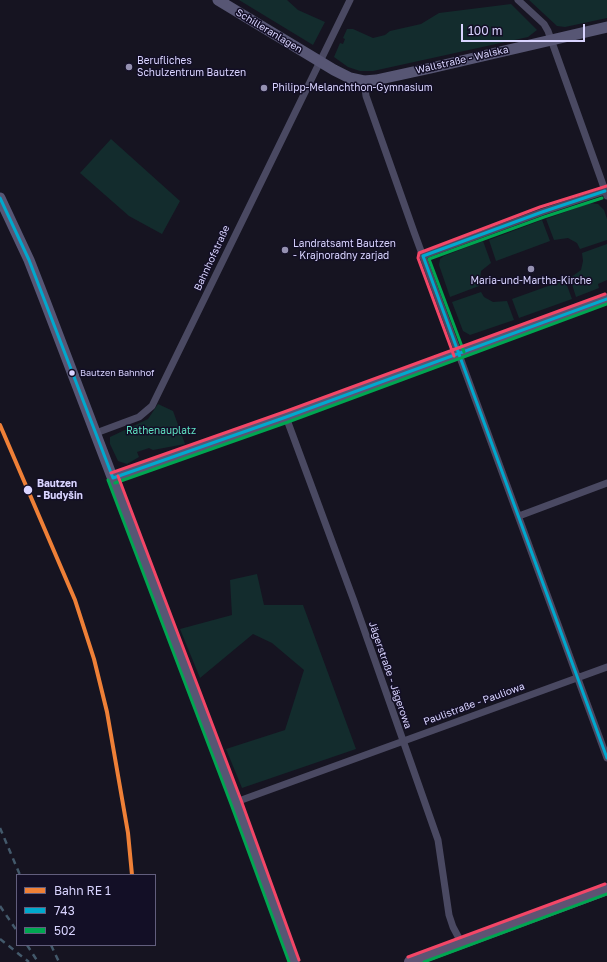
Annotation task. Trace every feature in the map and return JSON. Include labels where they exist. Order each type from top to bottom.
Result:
[{"type":"main road","points":[[410,962],[607,889]]},
{"type":"street","name":"Schilleranlagen","points":[[218,0],[320,62]]},
{"type":"street","name":"Bahnhofstraße","points":[[96,433],[139,417],[152,406],[252,198],[350,0]]},
{"type":"street","points":[[423,256],[542,212],[606,193],[552,39],[544,24],[518,0]]},
{"type":"street","name":"Wallstraße - Walska","points":[[320,62],[350,78],[364,81],[418,71],[607,27]]},
{"type":"street","points":[[364,81],[366,96],[423,256],[607,758]]},
{"type":"street","points":[[0,198],[29,260],[96,433],[236,802],[294,962]]},
{"type":"street","points":[[113,478],[286,417],[607,299]]},
{"type":"street","name":"Jägerstraße - Jägerowa","points":[[286,417],[438,840],[449,915],[453,927],[461,942]]},
{"type":"street","points":[[518,516],[607,483]]},
{"type":"street","name":"Paulistraße - Pauliowa","points":[[236,802],[402,740],[607,667]]},
{"type":"green space","points":[[239,0],[287,0],[298,10],[325,22],[313,45]]},
{"type":"green space","points":[[529,0],[607,0],[607,18],[565,27],[557,26]]},
{"type":"green space","points":[[511,4],[537,30],[528,37],[373,71],[360,71],[348,67],[334,57],[340,43],[343,44],[345,39],[343,38],[347,29],[353,29],[373,38],[385,35],[390,31],[421,24],[439,13]]},
{"type":"green space","points":[[111,139],[180,201],[162,234],[129,216],[80,173]]},
{"type":"green space","points":[[590,203],[598,204],[604,210],[607,219],[607,240],[580,249],[577,243],[568,238],[554,240],[546,219]]},
{"type":"green space","points":[[542,220],[550,241],[496,261],[489,240]]},
{"type":"green space","points":[[483,241],[491,263],[481,271],[479,286],[450,297],[439,265],[440,259],[444,256]]},
{"type":"green space","points":[[607,244],[607,280],[598,284],[599,288],[576,297],[570,278],[581,270],[583,261],[582,253]]},
{"type":"green space","points":[[565,280],[572,299],[519,318],[512,299]]},
{"type":"green space","points":[[481,292],[484,297],[493,302],[507,301],[514,320],[470,335],[463,331],[452,302]]},
{"type":"green space","name":"Rathenauplatz","points":[[158,404],[173,411],[185,444],[153,450],[149,448],[137,452],[139,457],[127,464],[118,461],[110,444],[110,437],[148,419]]},
{"type":"green space","points":[[257,574],[264,605],[303,605],[356,749],[242,788],[226,749],[285,730],[304,670],[272,643],[253,634],[200,678],[180,629],[232,615],[230,580]]},
{"type":"railway","points":[[0,828],[20,874]]},
{"type":"railway","points":[[0,906],[16,930]]},
{"type":"railway","points":[[0,939],[29,962]]},
{"type":"railway","points":[[28,946],[38,962]]},
{"type":"railway","points":[[51,946],[59,962]]},
{"type":"transit line","points":[[454,356],[418,258],[419,253],[540,207],[607,186]]},
{"type":"transit line","name":"743","points":[[423,256],[542,212],[605,191]]},
{"type":"transit line","name":"743","points":[[0,198],[29,260],[113,478]]},
{"type":"transit line","name":"502","points":[[464,352],[429,259],[544,217],[602,198]]},
{"type":"transit line","name":"743","points":[[423,256],[607,758]]},
{"type":"transit line","points":[[111,473],[284,412],[605,294]]},
{"type":"transit line","name":"743","points":[[113,478],[286,417],[607,299]]},
{"type":"transit line","name":"502","points":[[115,483],[288,422],[607,304]]},
{"type":"transit line","points":[[0,425],[75,600],[94,659],[107,712],[128,833],[132,874]]},
{"type":"transit line","points":[[118,476],[241,800],[299,960]]},
{"type":"transit line","name":"502","points":[[108,480],[231,804],[289,962]]},
{"type":"transit line","points":[[408,957],[605,884]]},
{"type":"transit line","name":"502","points":[[424,962],[607,894]]},
{"type":"place","name":"Berufliches Schulzentrum Bautzen","points":[[129,67]]},
{"type":"place","name":"Philipp-Melanchthon-Gymnasium","points":[[264,88]]},
{"type":"place","name":"Landratsamt Bautzen - Krajnoradny zarjad","points":[[285,250]]},
{"type":"place","name":"Maria-und-Martha-Kirche","points":[[531,269]]},
{"type":"place","name":"Bautzen Bahnhof","points":[[72,373]]},
{"type":"place","name":"Bautzen - Budyšin","points":[[28,490]]}]
